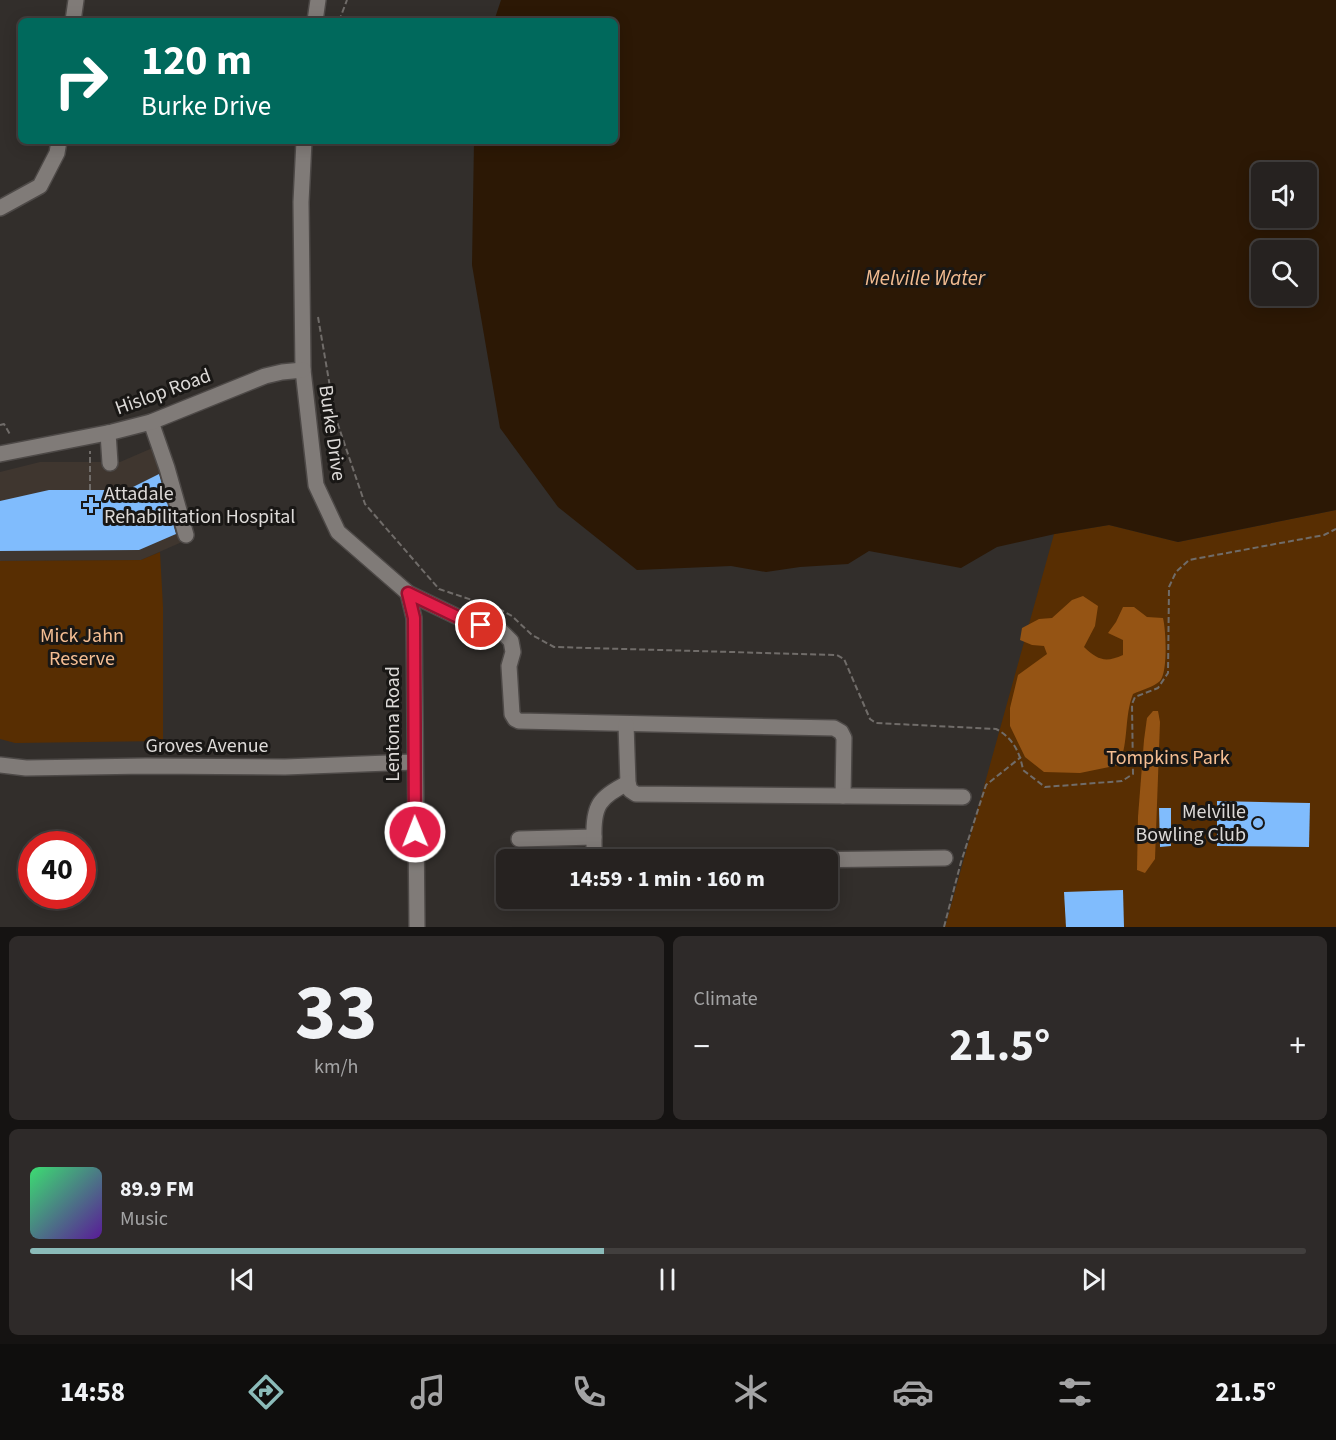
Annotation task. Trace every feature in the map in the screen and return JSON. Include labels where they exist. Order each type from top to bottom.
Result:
[{"type":"street","points":[[73,18],[76,0]]},
{"type":"street","points":[[315,18],[318,0]]},
{"type":"street","points":[[0,208],[40,186],[57,153],[58,144]]},
{"type":"street","name":"Burke Drive","points":[[303,144],[301,202],[303,370],[316,485],[338,532],[408,593],[460,618],[502,632],[511,641],[513,652],[509,666],[512,714],[515,719],[519,721],[626,724]]},
{"type":"street","name":"Hislop Road","points":[[0,454],[108,433],[151,422],[265,376],[303,370]]},
{"type":"street","points":[[151,422],[160,464],[186,535]]},
{"type":"street","points":[[108,433],[110,463]]},
{"type":"street","name":"Lentona Road","points":[[408,593],[414,618],[417,927]]},
{"type":"street","points":[[843,796],[844,738],[841,732],[834,728],[626,724],[627,783],[630,790],[636,794],[843,796],[963,797]]},
{"type":"street","name":"Groves Avenue","points":[[0,765],[26,768],[285,767],[414,762]]},
{"type":"street","points":[[594,849],[594,817],[598,803],[611,791],[627,783]]},
{"type":"street","points":[[519,839],[594,837]]},
{"type":"street","points":[[838,860],[945,858]]},
{"type":"path","points":[[340,18],[347,0]]},
{"type":"path","points":[[317,313],[335,416],[365,504],[439,589],[499,609],[512,616],[532,635],[554,647],[837,655],[844,659],[870,719],[876,723],[996,729],[1007,734],[1020,757],[1023,770],[1045,787],[1122,781],[1133,774],[1132,704],[1135,696],[1158,688],[1168,673],[1169,587],[1176,572],[1189,560],[1324,535],[1336,529]]},
{"type":"path","points":[[0,425],[4,424],[12,438]]},
{"type":"path","points":[[87,436],[90,448],[90,490]]},
{"type":"path","points":[[944,927],[961,862],[986,785],[1020,757]]},
{"type":"shaded area","name":"Attadale Rehabilitation Hospital","points":[[164,443],[191,538],[141,560],[0,561],[0,472],[40,462],[120,462]]},
{"type":"shaded area","points":[[1083,596],[1098,606],[1095,626],[1084,647],[1102,659],[1123,655],[1123,640],[1108,633],[1123,607],[1134,607],[1147,617],[1163,618],[1165,660],[1163,676],[1151,687],[1133,694],[1119,765],[1080,773],[1044,772],[1025,757],[1010,726],[1010,708],[1018,675],[1047,654],[1044,646],[1032,645],[1020,640],[1022,628],[1039,619],[1052,618],[1072,600]]},
{"type":"shaded area","points":[[1153,711],[1158,711],[1160,722],[1155,859],[1145,873],[1137,870],[1138,817],[1147,718]]},
{"type":"green space","name":"Tompkins Park","points":[[1336,510],[1336,927],[945,927],[1054,534],[1109,525],[1178,542]]},
{"type":"green space","name":"Mick Jahn Reserve","points":[[160,552],[163,607],[163,741],[15,743],[0,739],[0,561],[141,560]]},
{"type":"water","name":"Melville Water","points":[[501,0],[1336,0],[1336,510],[1178,542],[1109,525],[997,547],[961,568],[869,551],[848,564],[766,572],[731,566],[637,570],[558,507],[500,428],[472,265],[474,144],[618,144],[618,18],[495,18]]},
{"type":"building","points":[[159,474],[176,534],[139,550],[0,551],[0,501],[49,490],[127,490]]},
{"type":"building","points":[[1217,801],[1310,803],[1309,847],[1217,846]]},
{"type":"building","points":[[1159,808],[1171,808],[1171,846],[1160,847]]},
{"type":"building","points":[[1123,890],[1124,927],[1066,927],[1064,892]]},
{"type":"place","name":"Attadale Rehabilitation Hospital","points":[[91,505]]},
{"type":"place","name":"Melville Bowling Club","points":[[1258,823]]},
{"type":"route","points":[[415,832],[414,618],[408,593],[460,618],[481,625]]}]
